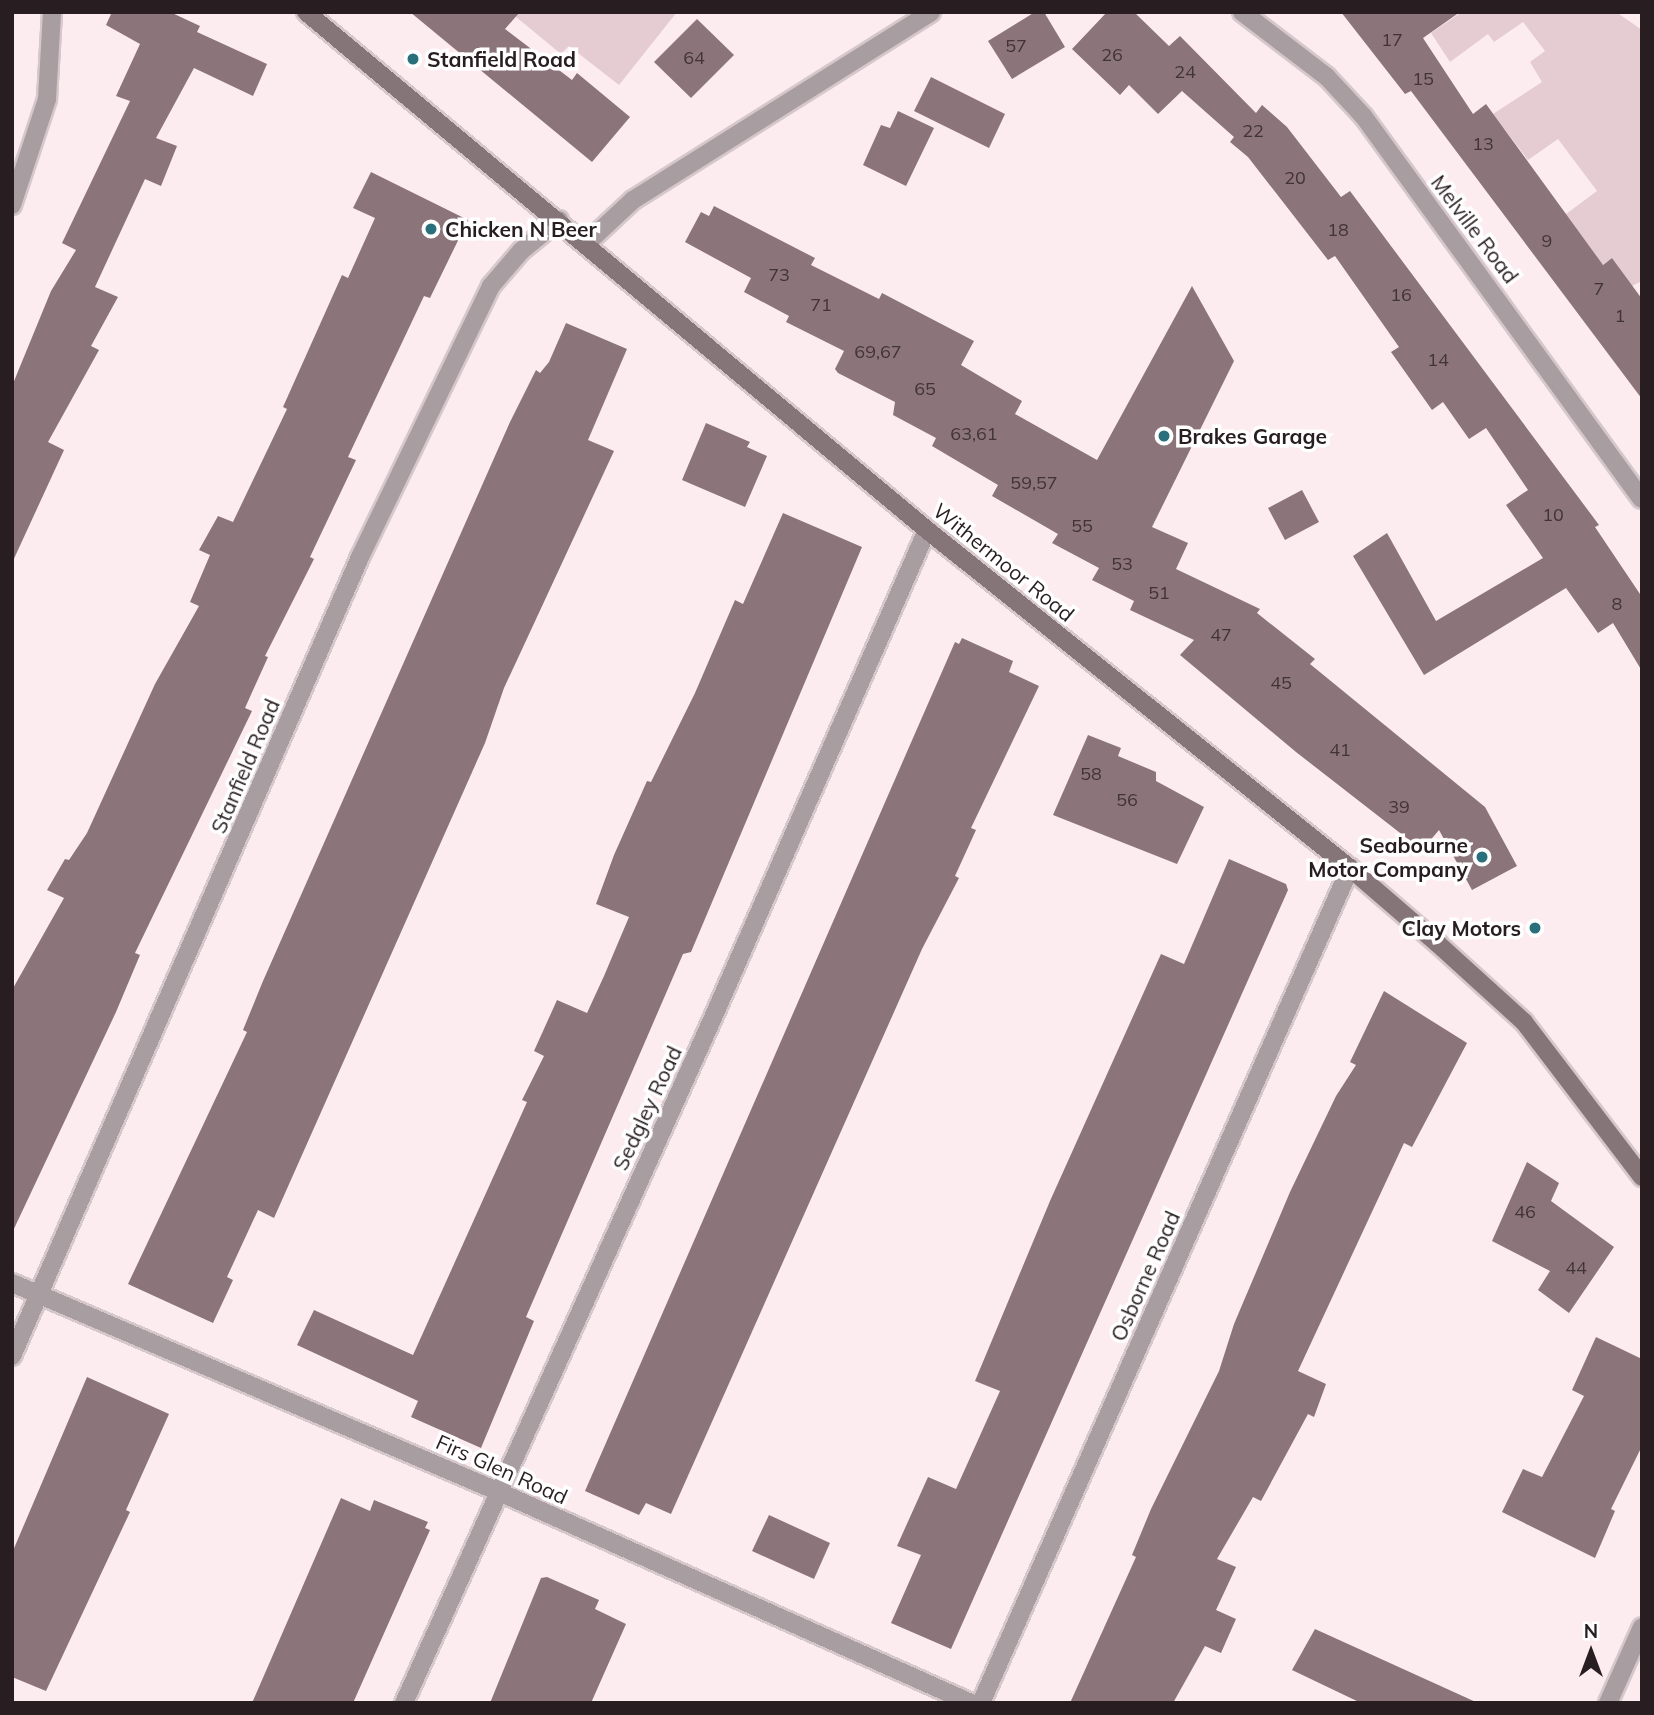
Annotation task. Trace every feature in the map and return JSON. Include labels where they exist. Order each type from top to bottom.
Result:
[{"type":"street","points":[[12,205],[47,99],[52,12]]},
{"type":"street","name":"Withermoor Road","points":[[306,12],[587,243],[927,530],[1350,868],[1524,1022],[1642,1177]]},
{"type":"street","points":[[587,243],[633,200],[931,12]]},
{"type":"street","name":"Melville Road","points":[[1242,12],[1327,77],[1364,117],[1642,499]]},
{"type":"street","name":"Stanfield Road","points":[[12,1356],[372,532],[491,286],[521,251],[559,220]]},
{"type":"street","name":"Sedgley Road","points":[[404,1703],[497,1491],[712,1020],[927,530]]},
{"type":"street","name":"Osborne Road","points":[[981,1703],[1350,868]]},
{"type":"street","name":"Firs Glen Road","points":[[12,1283],[497,1491],[971,1703]]},
{"type":"street","points":[[1608,1703],[1642,1627]]},
{"type":"shaded area","points":[[510,12],[677,12],[619,85],[569,46],[561,54]]},
{"type":"shaded area","points":[[1462,12],[1616,12],[1642,30],[1642,281],[1632,286],[1612,258],[1565,292],[1566,214],[1597,191],[1558,139],[1528,160],[1493,114],[1542,82],[1530,62],[1545,51],[1523,22],[1494,42],[1488,34],[1450,62],[1431,33]]},
{"type":"building","points":[[112,12],[170,12],[200,26],[197,32],[267,64],[253,96],[194,68],[156,138],[177,146],[161,186],[145,179],[95,287],[118,297],[91,346],[99,350],[48,442],[64,450],[12,563],[12,386],[51,291],[76,250],[62,243],[130,101],[116,96],[140,44],[106,25]]},
{"type":"building","points":[[410,12],[520,12],[505,29],[572,80],[577,73],[630,117],[592,162]]},
{"type":"building","points":[[1035,12],[1044,12],[1065,47],[1012,79],[988,41]]},
{"type":"building","points":[[1107,12],[1134,12],[1169,46],[1180,36],[1256,113],[1262,105],[1287,127],[1341,197],[1350,191],[1599,525],[1595,527],[1642,597],[1642,671],[1613,623],[1598,633],[1566,588],[1424,675],[1353,556],[1387,533],[1436,621],[1543,558],[1506,505],[1528,490],[1486,428],[1469,439],[1443,402],[1432,410],[1391,352],[1399,347],[1335,256],[1328,260],[1248,157],[1230,142],[1234,137],[1182,91],[1158,114],[1129,85],[1120,95],[1072,49]]},
{"type":"building","points":[[1341,12],[1460,12],[1423,38],[1473,114],[1486,104],[1603,265],[1612,258],[1642,299],[1642,399],[1411,91],[1405,94]]},
{"type":"building","points":[[697,19],[734,55],[691,98],[654,62]]},
{"type":"building","points":[[931,77],[1005,114],[989,148],[914,111]]},
{"type":"building","points":[[898,111],[934,128],[906,186],[863,165],[881,125],[890,128]]},
{"type":"building","points":[[371,172],[468,220],[430,298],[424,296],[348,457],[356,460],[310,557],[314,559],[265,656],[268,657],[245,708],[252,711],[135,953],[140,955],[116,1012],[12,1233],[12,990],[64,898],[47,890],[65,859],[69,860],[87,833],[155,684],[199,606],[190,602],[210,555],[199,550],[218,516],[233,522],[287,409],[283,407],[342,275],[348,278],[375,218],[353,208]]},
{"type":"building","points":[[714,206],[815,258],[811,265],[879,299],[882,293],[974,341],[961,365],[1022,401],[1015,414],[1097,460],[1192,286],[1234,361],[1152,527],[1188,543],[1176,569],[1260,609],[1257,613],[1315,659],[1310,664],[1485,807],[1517,866],[1472,890],[1439,830],[1422,850],[1296,752],[1180,655],[1194,640],[1130,610],[1134,601],[1092,580],[1099,568],[1052,543],[1058,534],[992,496],[998,485],[932,446],[936,438],[893,415],[895,402],[838,373],[835,369],[844,351],[786,322],[789,316],[744,292],[751,278],[685,242],[701,212],[709,216]]},
{"type":"building","points":[[566,323],[627,349],[588,440],[614,451],[504,688],[485,743],[274,1218],[258,1210],[227,1277],[233,1280],[213,1323],[128,1284],[247,1032],[243,1030],[263,981],[510,422],[536,370],[540,373],[549,362]]},
{"type":"building","points":[[706,423],[750,442],[747,447],[767,456],[745,507],[682,480]]},
{"type":"building","points":[[1302,490],[1319,522],[1285,540],[1268,508]]},
{"type":"building","points":[[783,513],[862,547],[691,952],[683,954],[526,1317],[534,1321],[481,1448],[411,1417],[418,1401],[297,1345],[314,1310],[413,1355],[527,1102],[522,1100],[544,1056],[534,1051],[557,1000],[587,1013],[604,976],[629,917],[596,904],[614,855],[647,781],[651,782],[695,693],[735,600],[743,604]]},
{"type":"building","points":[[962,638],[1013,661],[1009,672],[1039,686],[971,828],[976,830],[955,876],[959,878],[922,949],[671,1514],[646,1503],[639,1515],[585,1491],[955,642],[959,644]]},
{"type":"building","points":[[1088,735],[1121,748],[1118,756],[1156,772],[1156,781],[1204,807],[1177,864],[1053,815]]},
{"type":"building","points":[[1229,859],[1286,884],[1288,890],[951,1649],[891,1623],[921,1555],[897,1546],[928,1477],[956,1489],[1000,1391],[975,1381],[1050,1201],[1161,954],[1184,964]]},
{"type":"building","points":[[1384,991],[1467,1043],[1412,1147],[1404,1143],[1298,1371],[1326,1384],[1314,1417],[1308,1414],[1261,1501],[1253,1497],[1217,1559],[1236,1567],[1216,1610],[1236,1619],[1221,1653],[1205,1646],[1173,1703],[1070,1703],[1136,1557],[1132,1555],[1151,1509],[1219,1371],[1234,1324],[1290,1192],[1336,1096],[1356,1065],[1350,1062]]},
{"type":"building","points":[[1527,1162],[1559,1183],[1551,1201],[1614,1247],[1569,1313],[1538,1290],[1550,1271],[1492,1241]]},
{"type":"building","points":[[1596,1337],[1642,1359],[1642,1446],[1611,1509],[1615,1511],[1595,1558],[1502,1512],[1523,1469],[1542,1477],[1584,1396],[1572,1390]]},
{"type":"building","points":[[87,1377],[169,1414],[126,1510],[130,1512],[46,1691],[12,1677],[12,1553]]},
{"type":"building","points":[[341,1498],[370,1511],[374,1500],[428,1522],[425,1528],[430,1530],[353,1703],[252,1703]]},
{"type":"building","points":[[769,1515],[830,1543],[814,1579],[752,1551]]},
{"type":"building","points":[[547,1577],[599,1600],[595,1609],[626,1624],[591,1703],[490,1703],[541,1578]]},
{"type":"building","points":[[1315,1629],[1478,1703],[1361,1703],[1292,1670]]},
{"type":"place","name":"Stanfield Road","points":[[413,59]]},
{"type":"place","name":"Chicken N Beer","points":[[431,229]]},
{"type":"place","name":"Brakes Garage","points":[[1164,436]]},
{"type":"place","name":"Seabourne Motor Company","points":[[1482,857]]},
{"type":"place","name":"Clay Motors","points":[[1535,928]]}]
